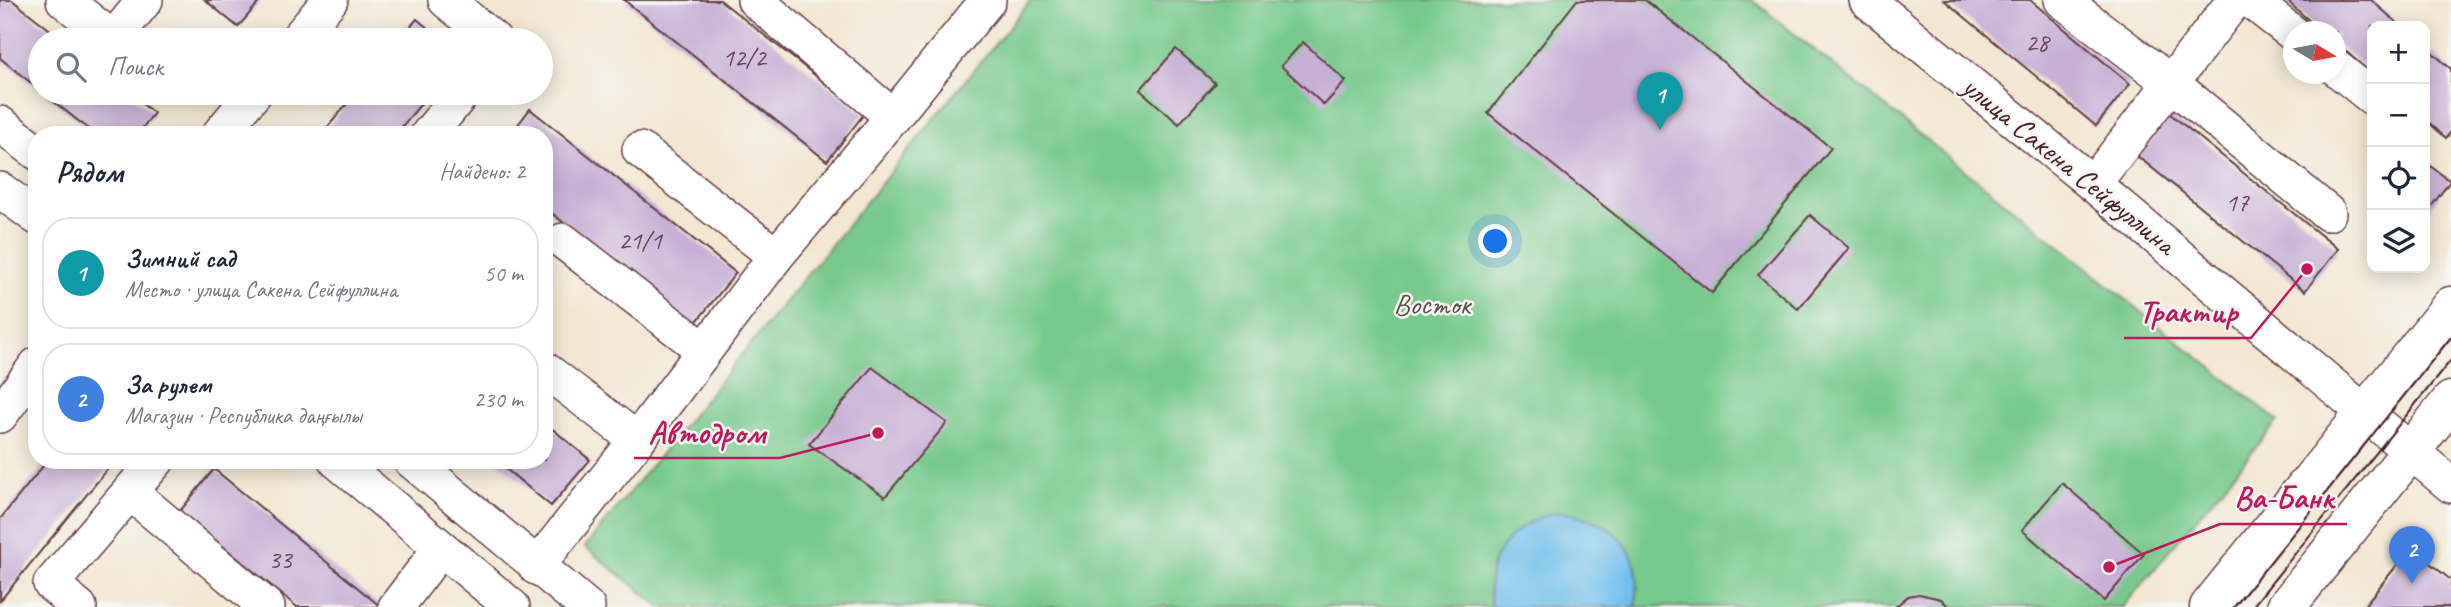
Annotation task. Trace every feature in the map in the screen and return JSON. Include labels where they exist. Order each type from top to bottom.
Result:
[{"type":"main road","points":[[2209,607],[2451,306]]},
{"type":"main road","points":[[2286,607],[2451,401]]},
{"type":"street","points":[[64,0],[99,28]]},
{"type":"street","points":[[123,28],[145,0]]},
{"type":"street","points":[[307,28],[330,0]]},
{"type":"street","points":[[446,0],[480,28]]},
{"type":"street","points":[[755,0],[893,117]]},
{"type":"street","name":"улица Сакена Сейфуллина","points":[[1867,0],[2093,184],[2411,453]]},
{"type":"street","points":[[2062,0],[2171,83],[2328,213]]},
{"type":"street","points":[[2093,184],[2235,0]]},
{"type":"street","points":[[2250,0],[2283,26]]},
{"type":"street","points":[[536,567],[637,440],[776,256],[893,117],[982,2]]},
{"type":"street","points":[[2346,76],[2367,93]]},
{"type":"street","points":[[226,126],[244,105]]},
{"type":"street","points":[[435,126],[452,105]]},
{"type":"street","points":[[0,124],[28,145]]},
{"type":"street","points":[[640,150],[776,256]]},
{"type":"street","points":[[0,190],[28,210]]},
{"type":"street","points":[[563,240],[704,350]]},
{"type":"street","points":[[553,376],[637,440]]},
{"type":"street","points":[[0,415],[28,377]]},
{"type":"street","points":[[2411,453],[2451,485]]},
{"type":"street","points":[[79,607],[51,584],[150,469]]},
{"type":"street","points":[[347,469],[512,607]]},
{"type":"street","points":[[422,469],[587,607]]},
{"type":"street","points":[[130,492],[267,607]]},
{"type":"street","points":[[396,607],[440,548]]},
{"type":"green space","name":"Восток","points":[[1031,0],[1752,0],[2278,421],[2123,607],[660,607],[585,547]]},
{"type":"water","points":[[1558,512],[1594,521],[1621,540],[1636,569],[1638,587],[1635,607],[1492,607],[1491,573],[1495,558],[1503,545],[1527,525]]},
{"type":"building","points":[[0,0],[12,0],[48,28],[28,28],[28,80],[0,58]]},
{"type":"building","points":[[205,0],[261,0],[238,27]]},
{"type":"building","points":[[624,0],[720,0],[864,114],[827,161]]},
{"type":"building","points":[[1577,0],[1645,0],[1831,148],[1712,293],[1488,113]]},
{"type":"building","points":[[1944,0],[2030,0],[2130,84],[2096,126]]},
{"type":"building","points":[[2286,0],[2371,0],[2395,21],[2367,21],[2367,70],[2346,52],[2346,21],[2310,21]]},
{"type":"building","points":[[417,19],[428,28],[409,28]]},
{"type":"building","points":[[1303,42],[1346,81],[1324,105],[1281,66]]},
{"type":"building","points":[[1176,49],[1215,83],[1179,124],[1140,90]]},
{"type":"building","points":[[2430,50],[2451,69],[2451,132],[2446,138],[2430,124]]},
{"type":"building","points":[[58,105],[144,105],[154,113],[144,126],[85,126]]},
{"type":"building","points":[[346,105],[420,105],[402,126],[328,126]]},
{"type":"building","points":[[530,109],[551,126],[517,126]]},
{"type":"building","points":[[2169,113],[2338,249],[2305,291],[2136,155]]},
{"type":"building","points":[[553,127],[736,273],[693,326],[553,214]]},
{"type":"building","points":[[2430,166],[2450,181],[2430,208]]},
{"type":"building","points":[[1810,215],[1849,248],[1798,309],[1758,275]]},
{"type":"building","points":[[872,367],[947,423],[885,497],[809,444]]},
{"type":"building","points":[[553,429],[590,460],[551,506],[506,469],[553,469]]},
{"type":"building","points":[[41,469],[108,469],[0,601],[0,519]]},
{"type":"building","points":[[214,469],[381,607],[297,607],[180,511]]},
{"type":"building","points":[[2062,483],[2144,554],[2104,601],[2022,530]]},
{"type":"building","points":[[2411,548],[2451,580],[2451,607],[2363,607]]},
{"type":"building","points":[[1919,594],[1941,599],[1949,607],[1895,607],[1908,596]]},
{"type":"tram line","points":[[2234,607],[2451,337]]},
{"type":"tram line","points":[[2252,607],[2451,360]]},
{"type":"place","name":"Зимний сад","points":[[1660,130]]},
{"type":"place","name":"Трактир","points":[[2307,269]]},
{"type":"place","name":"Автодром","points":[[878,433]]},
{"type":"place","name":"Ва-Банк","points":[[2109,567]]},
{"type":"place","name":"За рулем","points":[[2412,584]]}]
